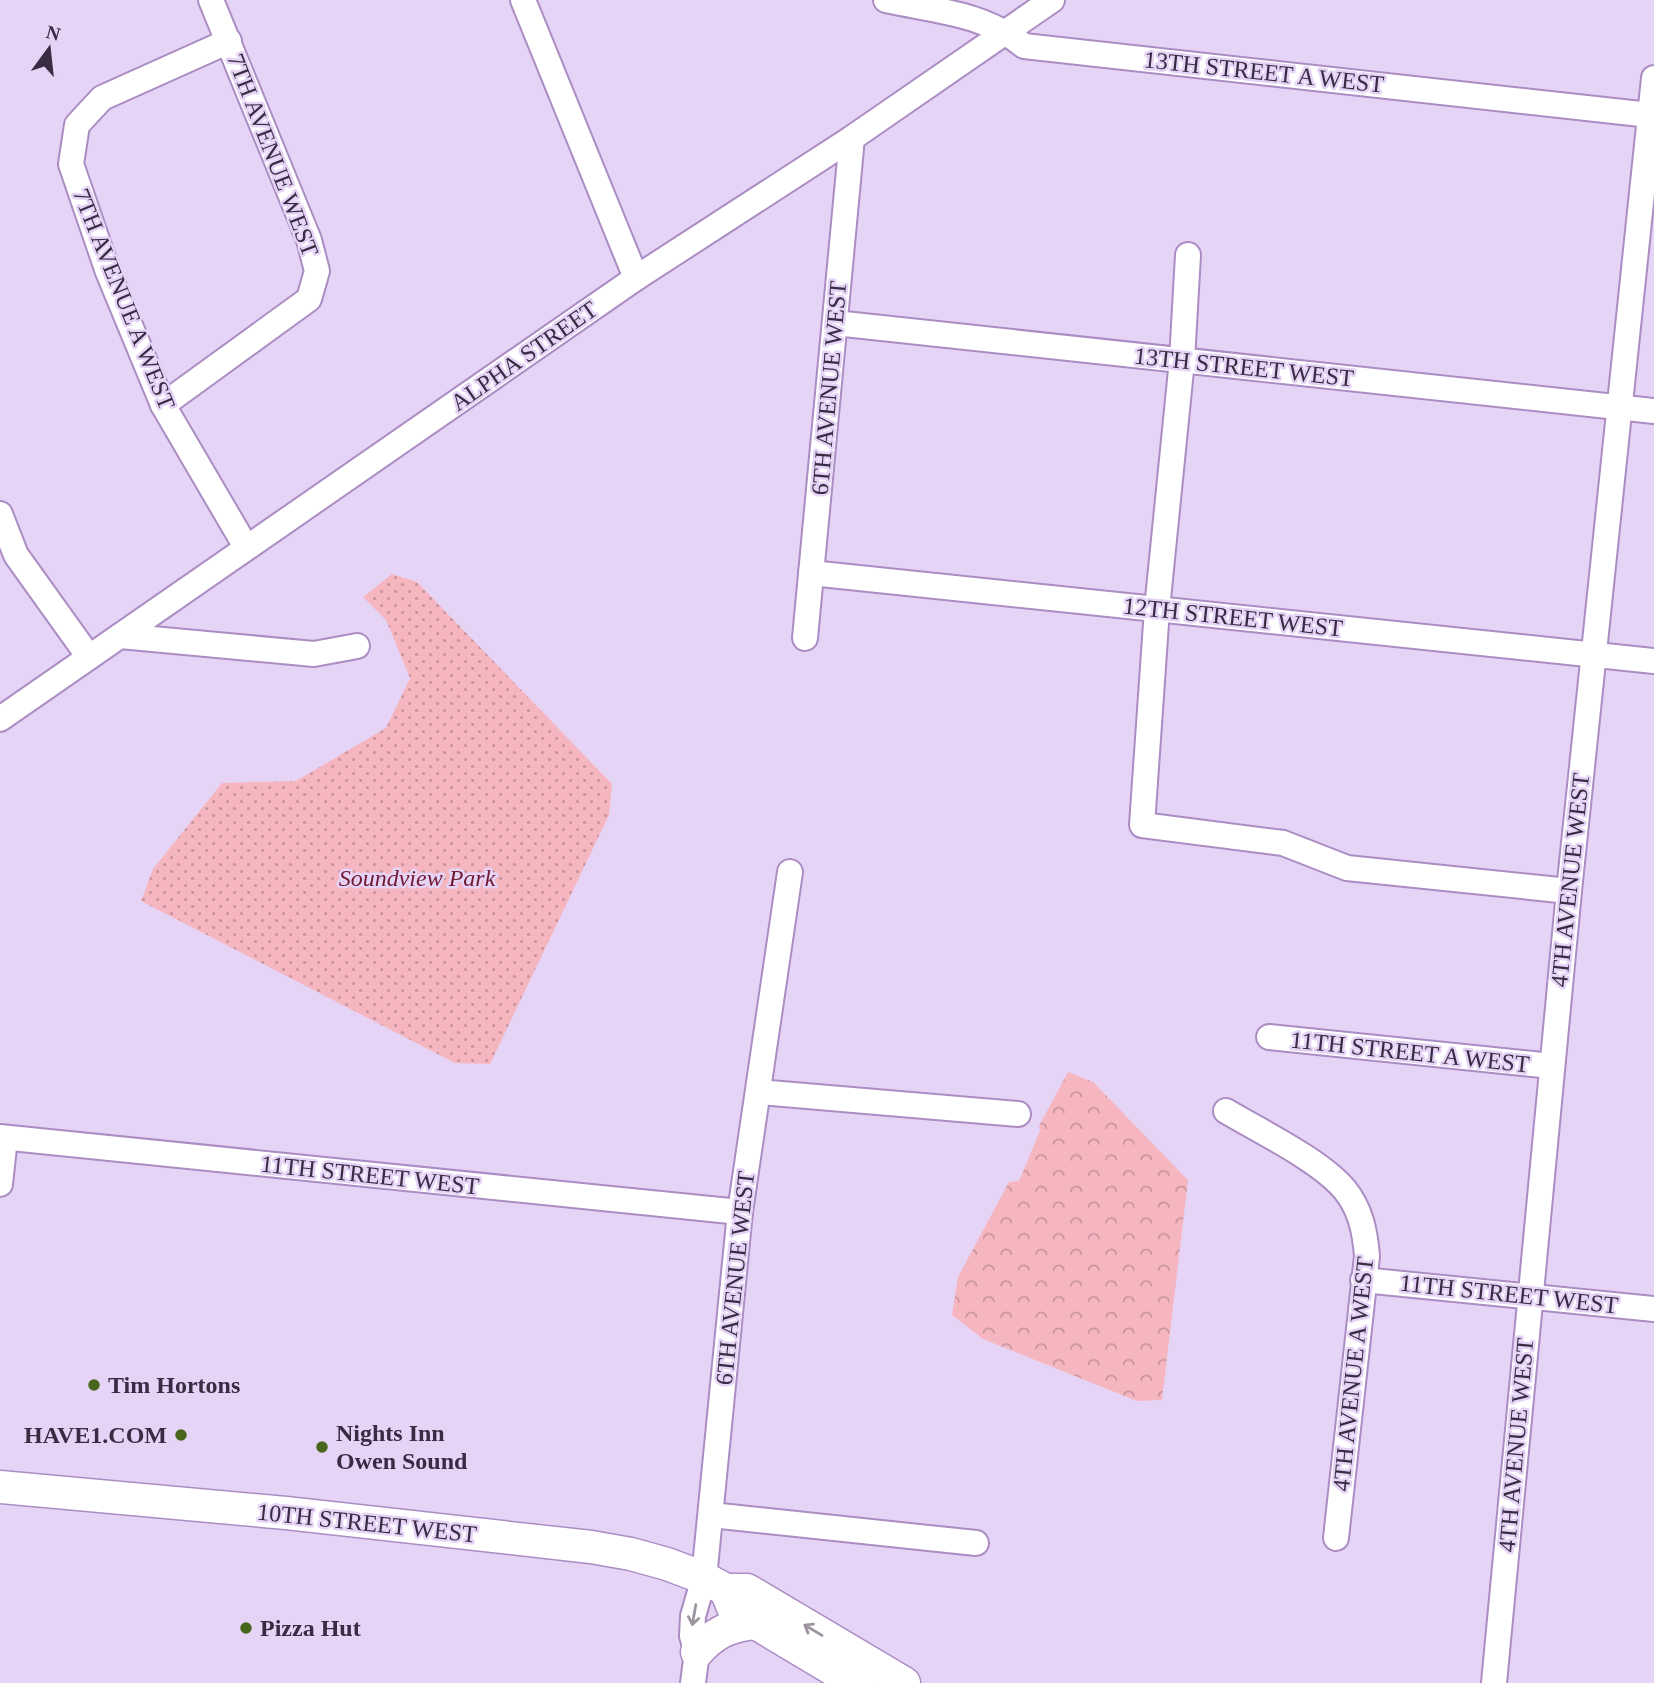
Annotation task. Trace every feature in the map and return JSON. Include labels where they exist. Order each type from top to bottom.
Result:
[{"type":"main road","name":"10TH STREET WEST","points":[[0,1487],[286,1513],[591,1547],[655,1560],[715,1584],[747,1590],[904,1683]]},
{"type":"main road","points":[[715,1584],[734,1611],[856,1683]]},
{"type":"main road","points":[[696,1652],[709,1638],[722,1630],[734,1625],[753,1623]]},
{"type":"street","name":"7TH AVENUE WEST","points":[[163,405],[309,299],[317,271],[309,240],[211,0]]},
{"type":"street","points":[[523,0],[636,278]]},
{"type":"street","name":"13TH STREET A WEST","points":[[886,0],[983,20],[1006,32],[1024,46],[1650,115]]},
{"type":"street","name":"ALPHA STREET","points":[[0,719],[636,278],[852,138],[1052,0]]},
{"type":"street","name":"7TH AVENUE A WEST","points":[[229,41],[102,98],[77,125],[71,164],[108,272],[163,405],[246,547]]},
{"type":"street","name":"4TH AVENUE WEST","points":[[1494,1683],[1569,891],[1654,78]]},
{"type":"street","name":"6TH AVENUE WEST","points":[[805,638],[852,138]]},
{"type":"street","points":[[1188,255],[1182,360],[1157,609],[1142,825],[1283,843],[1347,868],[1569,891]]},
{"type":"street","name":"13TH STREET WEST","points":[[835,323],[1654,411]]},
{"type":"street","points":[[0,514],[16,555],[89,657]]},
{"type":"street","name":"12TH STREET WEST","points":[[811,573],[1654,661]]},
{"type":"street","points":[[120,636],[314,654],[357,646]]},
{"type":"street","name":"6TH AVENUE WEST","points":[[693,1683],[696,1652],[692,1626],[715,1584],[711,1515],[740,1212],[790,872]]},
{"type":"street","name":"11TH STREET A WEST","points":[[1269,1037],[1552,1066]]},
{"type":"street","points":[[759,1092],[1018,1114]]},
{"type":"street","name":"4TH AVENUE A WEST","points":[[1226,1111],[1316,1165],[1344,1189],[1366,1232],[1367,1256],[1336,1538]]},
{"type":"street","points":[[0,1184],[2,1137]]},
{"type":"street","name":"11TH STREET WEST","points":[[2,1137],[740,1212]]},
{"type":"street","name":"11TH STREET WEST","points":[[1363,1280],[1654,1309]]},
{"type":"street","points":[[711,1515],[976,1543]]},
{"type":"green space","name":"Soundview Park","points":[[392,574],[417,582],[612,784],[609,815],[490,1064],[455,1063],[141,901],[153,869],[222,783],[296,781],[386,728],[410,678],[386,620],[363,597]]},
{"type":"green space","points":[[1068,1072],[1093,1082],[1188,1180],[1162,1400],[1137,1401],[983,1339],[952,1315],[958,1277],[1009,1182],[1019,1181],[1040,1131],[1039,1126]]},
{"type":"place","name":"Tim Hortons","points":[[94,1385]]},
{"type":"place","name":"HAVE1.COM","points":[[181,1435]]},
{"type":"place","name":"Nights Inn Owen Sound","points":[[322,1447]]},
{"type":"place","name":"Pizza Hut","points":[[246,1628]]}]
